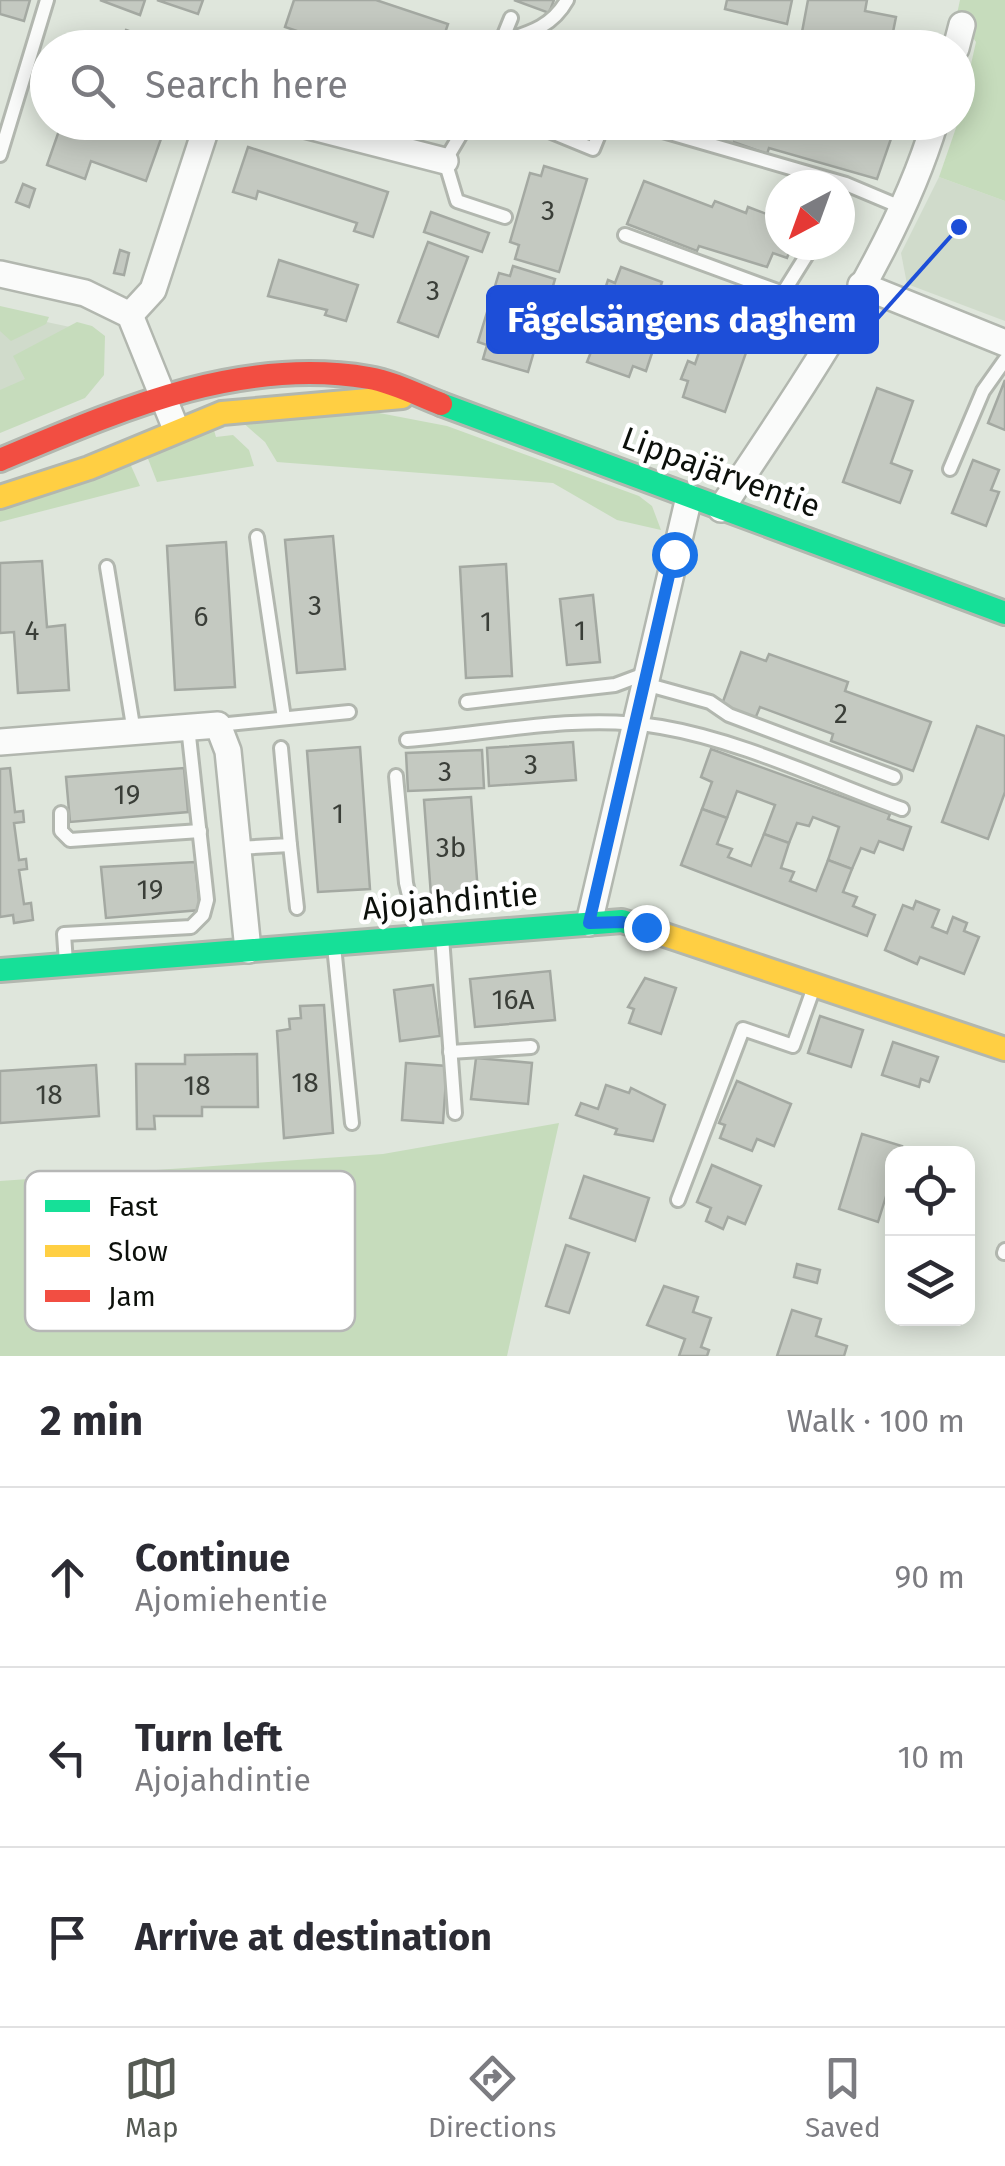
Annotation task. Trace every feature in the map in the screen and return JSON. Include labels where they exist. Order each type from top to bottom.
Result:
[{"type":"main road","name":"Lippajärventie","points":[[0,460],[162,394],[216,380],[316,371],[372,378],[1005,614]]},
{"type":"main road","name":"Lippajärventie","points":[[0,497],[89,468],[222,413],[413,396]]},
{"type":"main road","name":"Ajojahdintie","points":[[0,970],[622,922],[1005,1048]]},
{"type":"street","points":[[130,314],[153,290],[202,140]]},
{"type":"street","points":[[363,140],[445,161]]},
{"type":"street","points":[[721,508],[860,285],[903,208],[928,140]]},
{"type":"street","points":[[0,274],[85,294],[130,314],[176,429]]},
{"type":"street","points":[[860,285],[1005,343]]},
{"type":"street","points":[[589,923],[689,497]]},
{"type":"street","points":[[2,736],[218,725],[228,751],[248,950]]},
{"type":"lane","points":[[37,30],[47,0]]},
{"type":"lane","points":[[538,30],[559,15],[567,0]]},
{"type":"lane","points":[[506,30],[511,18]]},
{"type":"lane","points":[[0,155],[30,53]]},
{"type":"lane","points":[[457,140],[445,161],[457,201],[505,218]]},
{"type":"lane","points":[[571,140],[593,149],[597,140]]},
{"type":"lane","points":[[691,140],[846,184],[903,208]]},
{"type":"lane","points":[[625,236],[783,293],[840,318]]},
{"type":"lane","points":[[783,293],[804,260]]},
{"type":"lane","points":[[950,468],[983,391],[1005,360]]},
{"type":"lane","points":[[257,538],[284,718]]},
{"type":"lane","points":[[108,567],[134,732]]},
{"type":"lane","points":[[467,702],[646,678],[710,702],[729,715],[894,777]]},
{"type":"lane","points":[[218,725],[348,712]]},
{"type":"lane","points":[[407,740],[566,723],[635,725],[709,739],[902,809]]},
{"type":"lane","points":[[66,964],[64,934],[191,928],[203,915],[207,900],[188,728]]},
{"type":"lane","points":[[281,748],[297,908]]},
{"type":"lane","points":[[396,776],[406,883],[430,935],[450,1052],[455,1113]]},
{"type":"lane","points":[[62,813],[61,831],[70,840],[200,831]]},
{"type":"lane","points":[[238,848],[290,845]]},
{"type":"lane","points":[[333,943],[352,1123]]},
{"type":"lane","points":[[678,1200],[743,1030],[794,1046],[815,984]]},
{"type":"lane","points":[[450,1052],[531,1047]]},
{"type":"shaded area","points":[[939,177],[1005,201],[1005,321],[907,284],[901,253]]},
{"type":"shaded area","points":[[0,312],[84,330],[0,424]]},
{"type":"green space","points":[[960,0],[1005,0],[1005,201],[939,177],[952,140],[975,140],[975,30],[968,30],[957,14]]},
{"type":"green space","points":[[0,306],[49,317],[46,324],[11,341],[0,331]]},
{"type":"green space","points":[[77,322],[92,326],[105,336],[104,375],[85,398],[0,433],[0,390],[25,379],[13,356]]},
{"type":"green space","points":[[374,412],[447,426],[639,496],[652,506],[661,530],[617,520],[553,483],[277,462],[265,442],[241,421]]},
{"type":"green space","points":[[213,427],[216,437],[233,435],[249,450],[254,466],[157,482],[145,451]]},
{"type":"green space","points":[[128,459],[140,486],[0,522],[0,504]]},
{"type":"green space","points":[[559,1123],[507,1356],[0,1356],[0,1181],[25,1179],[25,1331],[355,1331],[355,1171],[142,1171],[383,1154]]},
{"type":"building","points":[[0,0],[30,0],[24,21],[0,14]]},
{"type":"building","points":[[100,0],[145,0],[140,15]]},
{"type":"building","points":[[157,0],[203,0],[198,14]]},
{"type":"building","points":[[294,0],[376,0],[448,24],[446,30],[285,27]]},
{"type":"building","points":[[514,0],[554,0],[549,13]]},
{"type":"building","points":[[727,0],[792,0],[787,24],[725,9]]},
{"type":"building","points":[[808,0],[867,0],[865,11],[896,17],[893,30],[802,30]]},
{"type":"building","points":[[56,140],[161,140],[146,181],[91,161],[85,179],[47,165]]},
{"type":"building","points":[[710,140],[891,140],[877,179],[769,148],[767,154],[734,142],[732,148]]},
{"type":"building","points":[[248,147],[388,192],[373,237],[354,231],[357,223],[258,191],[256,199],[233,192]]},
{"type":"building","points":[[544,166],[587,179],[559,272],[515,259],[519,245],[510,242],[530,173],[541,176]]},
{"type":"building","points":[[644,181],[712,207],[715,201],[746,213],[748,207],[765,213],[765,260],[770,260],[767,267],[699,246],[697,251],[627,224]]},
{"type":"building","points":[[23,184],[35,189],[29,207],[16,202]]},
{"type":"building","points":[[431,212],[489,233],[482,252],[424,232]]},
{"type":"building","points":[[428,242],[468,257],[438,337],[398,322]]},
{"type":"building","points":[[120,250],[129,253],[124,275],[114,273]]},
{"type":"building","points":[[279,260],[358,285],[346,321],[325,315],[327,310],[268,296]]},
{"type":"building","points":[[513,266],[555,279],[528,372],[483,359],[487,345],[478,342],[499,273],[510,276]]},
{"type":"building","points":[[621,267],[662,282],[658,294],[672,298],[662,324],[649,320],[642,340],[655,344],[646,371],[633,366],[629,377],[587,362],[593,347],[585,344],[592,326],[599,329],[609,301],[602,298],[608,280],[615,283]]},
{"type":"building","points":[[717,302],[759,316],[725,412],[683,397],[688,381],[681,379],[688,361],[695,364],[705,335],[698,332],[705,314],[711,317]]},
{"type":"building","points":[[1005,380],[1005,430],[988,423]]},
{"type":"building","points":[[877,388],[913,401],[891,463],[912,471],[900,503],[843,482]]},
{"type":"building","points":[[973,460],[999,470],[991,490],[999,492],[986,526],[952,513]]},
{"type":"building","points":[[333,536],[345,669],[297,673],[285,540]]},
{"type":"building","points":[[226,542],[235,687],[175,690],[167,546]]},
{"type":"building","points":[[42,561],[47,627],[65,625],[69,690],[18,693],[14,632],[0,633],[0,563]]},
{"type":"building","points":[[506,564],[512,676],[466,678],[460,567]]},
{"type":"building","points":[[593,595],[600,662],[567,665],[560,599]]},
{"type":"building","points":[[741,652],[766,661],[769,654],[848,682],[845,691],[931,722],[913,771],[831,741],[833,734],[760,707],[755,719],[721,707]]},
{"type":"building","points":[[977,726],[1005,736],[1005,792],[988,839],[942,822]]},
{"type":"building","points":[[573,742],[576,780],[489,786],[487,748]]},
{"type":"building","points":[[360,747],[370,889],[318,892],[307,751]]},
{"type":"building","points":[[711,749],[890,814],[888,819],[911,827],[903,850],[879,841],[874,853],[861,848],[852,869],[828,860],[839,827],[813,817],[809,826],[797,823],[789,843],[764,834],[775,805],[737,791],[727,818],[702,809],[712,782],[701,777]]},
{"type":"building","points":[[482,750],[484,788],[408,791],[406,753]]},
{"type":"building","points":[[10,768],[15,812],[23,811],[24,822],[14,823],[19,860],[26,859],[27,869],[19,870],[24,904],[31,903],[33,920],[14,923],[13,915],[0,917],[0,769]]},
{"type":"building","points":[[184,768],[188,812],[70,822],[66,777]]},
{"type":"building","points":[[471,797],[478,893],[431,896],[424,800]]},
{"type":"building","points":[[702,809],[727,818],[717,844],[732,849],[728,857],[751,866],[764,834],[789,843],[781,868],[794,872],[790,881],[816,891],[828,860],[852,869],[843,892],[857,897],[853,906],[875,915],[867,936],[681,865]]},
{"type":"building","points":[[195,862],[200,910],[106,918],[101,867]]},
{"type":"building","points":[[916,901],[939,910],[932,927],[947,933],[953,917],[967,923],[964,931],[979,937],[964,974],[920,957],[917,964],[885,950],[903,905],[913,909]]},
{"type":"building","points":[[550,971],[555,1020],[475,1027],[470,979]]},
{"type":"building","points":[[645,978],[676,988],[661,1034],[629,1023],[634,1009],[628,1007]]},
{"type":"building","points":[[433,985],[440,1036],[400,1041],[394,990]]},
{"type":"building","points":[[324,1005],[333,1133],[284,1138],[277,1031],[290,1029],[289,1019],[301,1018],[300,1006]]},
{"type":"building","points":[[820,1016],[863,1030],[851,1067],[808,1053]]},
{"type":"building","points":[[893,1042],[938,1057],[929,1082],[921,1079],[919,1087],[882,1075]]},
{"type":"building","points":[[257,1054],[258,1107],[202,1107],[202,1116],[154,1116],[155,1129],[137,1129],[136,1064],[185,1064],[185,1055]]},
{"type":"building","points":[[476,1058],[532,1063],[528,1104],[471,1099]]},
{"type":"building","points":[[406,1063],[447,1066],[443,1123],[402,1120]]},
{"type":"building","points":[[96,1065],[99,1116],[0,1123],[0,1071]]},
{"type":"building","points":[[737,1081],[791,1104],[774,1146],[757,1139],[752,1151],[720,1138],[725,1125],[719,1123]]},
{"type":"building","points":[[606,1085],[629,1093],[631,1088],[665,1105],[653,1141],[615,1134],[617,1129],[576,1115],[581,1103],[598,1109]]},
{"type":"building","points":[[862,1134],[902,1146],[885,1146],[885,1200],[878,1222],[839,1209]]},
{"type":"building","points":[[712,1165],[761,1186],[745,1224],[728,1217],[723,1229],[706,1221],[711,1208],[697,1202]]},
{"type":"building","points":[[584,1176],[649,1198],[635,1241],[570,1218]]},
{"type":"building","points":[[566,1245],[589,1253],[569,1313],[546,1306]]},
{"type":"building","points":[[797,1264],[820,1270],[817,1283],[794,1277]]},
{"type":"building","points":[[664,1286],[698,1297],[693,1312],[711,1318],[701,1347],[709,1350],[707,1356],[679,1356],[685,1339],[647,1325]]},
{"type":"building","points":[[792,1310],[821,1319],[816,1336],[847,1346],[844,1356],[777,1356]]},
{"type":"traffic: fast","points":[[441,404],[1005,613]]},
{"type":"traffic: fast","points":[[0,970],[622,921],[656,932]]},
{"type":"traffic: slow","points":[[0,497],[89,468],[222,413],[402,397]]},
{"type":"traffic: slow","points":[[656,932],[1005,1049]]},
{"type":"traffic: jam","points":[[0,460],[89,423],[180,392],[273,375],[321,373],[369,378],[441,404]]},
{"type":"place","name":"Fågelsängens daghem","points":[[959,227]]},
{"type":"route","points":[[646,927],[622,922],[589,923],[674,554]]}]
